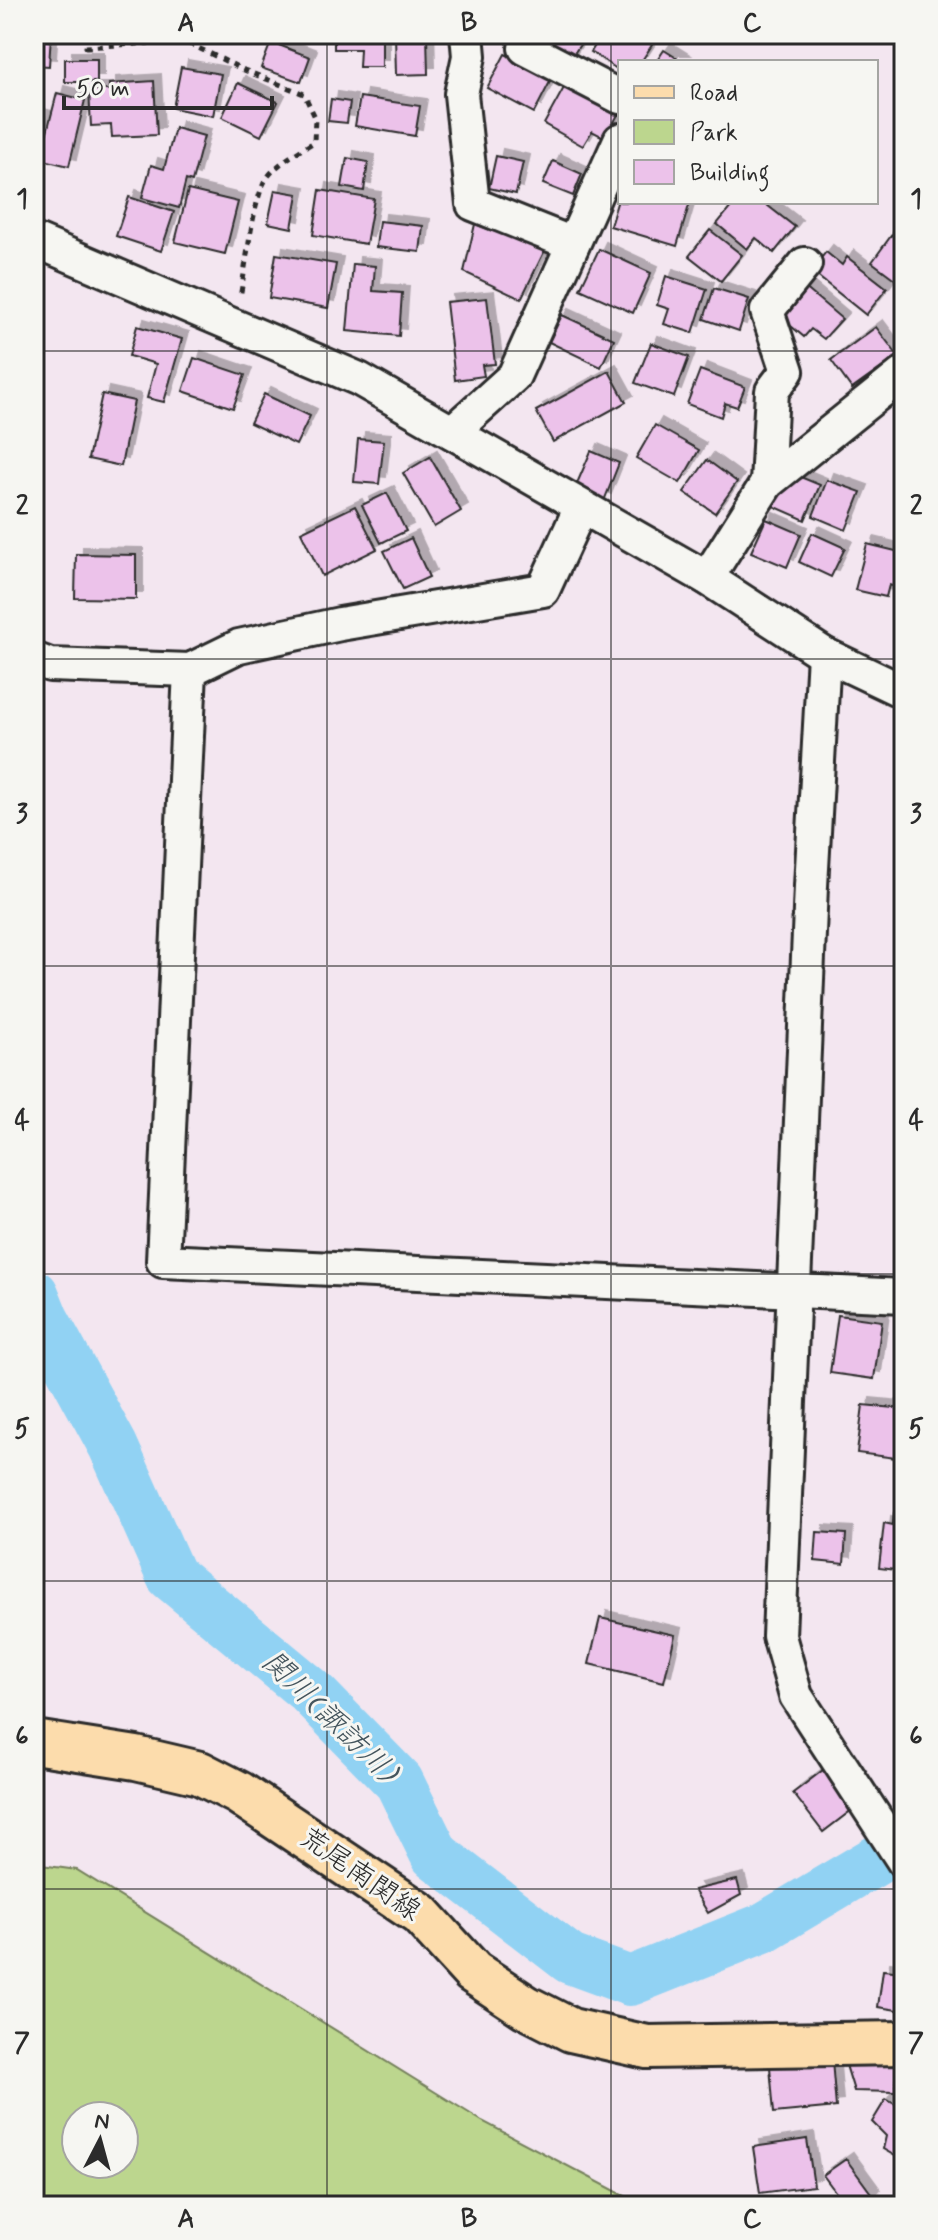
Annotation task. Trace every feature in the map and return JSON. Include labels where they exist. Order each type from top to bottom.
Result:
[{"type":"main road","name":"荒尾南関線","points":[[34,1742],[136,1758],[200,1773],[239,1793],[420,1914],[473,1972],[526,2007],[571,2030],[647,2047],[904,2043]]},
{"type":"street","points":[[467,34],[469,56],[461,94],[473,204],[573,244]]},
{"type":"street","points":[[525,48],[618,96]]},
{"type":"street","points":[[452,432],[514,376],[618,144]]},
{"type":"street","points":[[34,240],[359,379],[707,578],[824,654],[904,692]]},
{"type":"street","points":[[767,483],[772,391],[787,371],[767,311],[805,264]]},
{"type":"street","points":[[707,578],[767,483],[904,373]]},
{"type":"street","points":[[34,659],[50,665],[190,670],[239,646],[340,624],[543,590],[581,507]]},
{"type":"street","points":[[824,654],[779,1636],[796,1696],[904,1862]]},
{"type":"street","points":[[190,670],[163,1261],[904,1296]]},
{"type":"path","points":[[88,34],[86,47],[184,38],[244,70],[304,94],[315,117],[314,142],[288,158],[266,179],[259,200],[235,326]]},
{"type":"green space","points":[[34,1864],[77,1870],[482,2121],[644,2206],[34,2206]]},
{"type":"building","points":[[34,34],[51,34],[49,66],[34,65]]},
{"type":"building","points":[[334,34],[382,34],[382,67],[359,67],[360,49],[334,49]]},
{"type":"building","points":[[395,34],[427,34],[428,74],[396,75]]},
{"type":"building","points":[[548,34],[587,34],[569,61],[542,43]]},
{"type":"building","points":[[602,34],[636,34],[652,45],[642,60],[618,60],[618,70],[591,52]]},
{"type":"building","points":[[271,42],[310,57],[301,82],[261,68]]},
{"type":"building","points":[[664,50],[680,60],[657,60]]},
{"type":"building","points":[[505,54],[552,78],[534,113],[487,88]]},
{"type":"building","points":[[65,59],[97,59],[97,82],[65,82]]},
{"type":"building","points":[[181,67],[221,74],[213,116],[173,108]]},
{"type":"building","points":[[154,81],[157,135],[112,137],[111,125],[91,126],[89,90],[109,90],[109,84]]},
{"type":"building","points":[[238,83],[278,102],[261,136],[222,117]]},
{"type":"building","points":[[566,84],[618,112],[605,138],[592,131],[583,146],[544,124]]},
{"type":"building","points":[[57,93],[85,100],[69,166],[40,159]]},
{"type":"building","points":[[360,97],[420,106],[415,136],[355,126]]},
{"type":"building","points":[[331,99],[350,102],[347,123],[328,121]]},
{"type":"building","points":[[34,115],[44,118],[34,152]]},
{"type":"building","points":[[175,128],[204,136],[192,182],[186,180],[179,208],[142,198],[151,165],[164,169]]},
{"type":"building","points":[[496,156],[523,162],[516,194],[489,188]]},
{"type":"building","points":[[347,158],[368,162],[364,191],[342,187]]},
{"type":"building","points":[[553,161],[582,174],[573,196],[543,184]]},
{"type":"building","points":[[188,190],[238,202],[225,254],[175,242]]},
{"type":"building","points":[[275,190],[298,194],[292,228],[268,223]]},
{"type":"building","points":[[320,190],[374,199],[366,244],[313,235]]},
{"type":"building","points":[[129,197],[174,212],[161,251],[116,236]]},
{"type":"building","points":[[618,200],[618,204],[689,204],[677,246],[610,226]]},
{"type":"building","points":[[733,204],[766,204],[795,227],[774,253],[756,238],[747,249],[717,224]]},
{"type":"building","points":[[379,221],[423,226],[420,252],[376,247]]},
{"type":"building","points":[[475,224],[493,231],[495,225],[545,250],[521,299],[464,272]]},
{"type":"building","points":[[896,229],[904,235],[904,286],[872,262]]},
{"type":"building","points":[[710,230],[742,255],[721,281],[689,256]]},
{"type":"building","points":[[599,249],[651,273],[633,313],[580,289]]},
{"type":"building","points":[[826,252],[842,265],[847,257],[887,288],[866,315],[811,271]]},
{"type":"building","points":[[276,254],[336,264],[328,308],[269,298]]},
{"type":"building","points":[[353,264],[375,266],[373,291],[402,293],[399,336],[347,331]]},
{"type":"building","points":[[666,276],[707,289],[693,333],[664,324],[669,309],[657,305]]},
{"type":"building","points":[[803,286],[842,319],[824,339],[811,329],[804,337],[778,315]]},
{"type":"building","points":[[714,288],[749,299],[739,331],[704,319]]},
{"type":"building","points":[[487,298],[495,364],[482,365],[484,376],[455,380],[446,302]]},
{"type":"building","points":[[562,315],[614,339],[601,367],[549,342]]},
{"type":"building","points":[[137,326],[182,339],[164,402],[147,398],[156,364],[129,356]]},
{"type":"building","points":[[876,327],[898,356],[852,389],[831,360]]},
{"type":"building","points":[[651,343],[689,357],[674,397],[635,383]]},
{"type":"building","points":[[194,358],[245,375],[233,408],[183,391]]},
{"type":"building","points":[[700,370],[745,387],[737,407],[725,403],[721,417],[687,404]]},
{"type":"building","points":[[609,371],[626,402],[553,442],[536,411]]},
{"type":"building","points":[[102,394],[134,401],[121,466],[88,459]]},
{"type":"building","points":[[264,394],[310,416],[296,445],[250,423]]},
{"type":"building","points":[[655,425],[699,450],[680,483],[636,458]]},
{"type":"building","points":[[358,439],[384,441],[379,484],[354,482]]},
{"type":"building","points":[[591,451],[619,463],[604,501],[575,488]]},
{"type":"building","points":[[430,457],[461,511],[434,527],[403,473]]},
{"type":"building","points":[[707,460],[737,482],[715,513],[684,492]]},
{"type":"building","points":[[786,471],[820,485],[805,520],[771,505]]},
{"type":"building","points":[[827,480],[861,492],[846,530],[813,516]]},
{"type":"building","points":[[387,493],[406,531],[381,543],[362,505]]},
{"type":"building","points":[[355,506],[377,549],[322,576],[301,532]]},
{"type":"building","points":[[766,519],[801,534],[787,567],[751,552]]},
{"type":"building","points":[[812,533],[845,548],[831,577],[799,562]]},
{"type":"building","points":[[411,538],[429,577],[403,589],[384,551]]},
{"type":"building","points":[[867,544],[904,553],[904,589],[889,585],[886,597],[855,590]]},
{"type":"building","points":[[76,554],[136,555],[136,599],[75,598]]},
{"type":"building","points":[[838,1315],[882,1321],[874,1379],[830,1373]]},
{"type":"building","points":[[863,1405],[904,1409],[904,1459],[857,1453]]},
{"type":"building","points":[[894,1513],[904,1515],[904,1571],[879,1568],[884,1523],[893,1525]]},
{"type":"building","points":[[817,1532],[846,1534],[844,1564],[815,1561]]},
{"type":"building","points":[[600,1618],[675,1635],[664,1682],[589,1664]]},
{"type":"building","points":[[827,1767],[857,1806],[823,1832],[793,1793]]},
{"type":"building","points":[[737,1880],[741,1895],[708,1913],[694,1890]]},
{"type":"building","points":[[883,1970],[904,1972],[904,2011],[878,2007]]},
{"type":"building","points":[[832,2061],[836,2107],[774,2113],[770,2067]]},
{"type":"building","points":[[846,2065],[897,2066],[896,2092],[854,2091]]},
{"type":"building","points":[[886,2099],[904,2110],[904,2161],[883,2149],[886,2136],[872,2122]]},
{"type":"building","points":[[807,2139],[814,2186],[760,2193],[753,2147]]},
{"type":"building","points":[[846,2159],[873,2196],[865,2206],[846,2206],[823,2175]]},
{"type":"waterway","name":"関川(諏訪川)","points":[[34,1294],[44,1319],[113,1446],[171,1576],[309,1690],[399,1782],[435,1855],[570,1959],[630,1981],[763,1928],[904,1844]]}]
